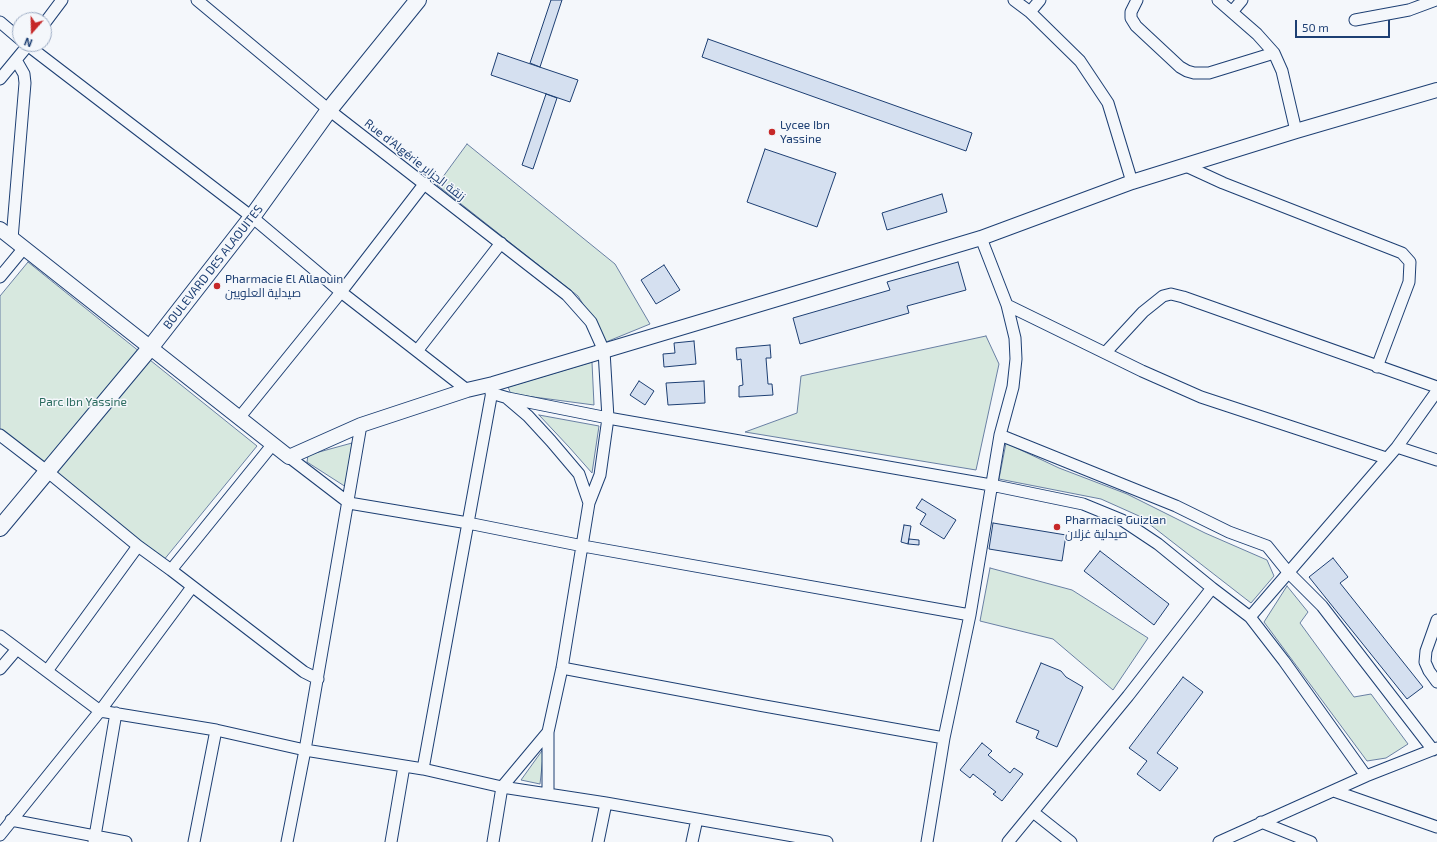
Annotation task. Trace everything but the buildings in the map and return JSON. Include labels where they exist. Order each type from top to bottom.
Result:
[{"type":"main road","name":"BOULEVARD DES ALAOUITES","points":[[0,528],[150,348],[252,217],[329,110],[418,0]]},
{"type":"street","points":[[52,13],[62,0]]},
{"type":"street","name":"Rue d'Algérie زنقة الجزاير","points":[[197,0],[329,110],[568,296],[591,322],[604,350],[608,418],[600,475],[589,503]]},
{"type":"street","points":[[1014,0],[1030,12],[1080,61],[1108,103],[1132,182]]},
{"type":"street","points":[[1030,12],[1040,0]]},
{"type":"street","points":[[1137,0],[1131,12],[1131,18],[1136,26],[1180,67],[1194,74],[1208,73],[1274,53]]},
{"type":"street","points":[[1218,0],[1257,34],[1274,53],[1284,78],[1296,130]]},
{"type":"street","points":[[1232,12],[1242,0]]},
{"type":"street","points":[[1354,20],[1409,10],[1436,0]]},
{"type":"street","points":[[0,22],[12,32]]},
{"type":"street","points":[[0,79],[21,52]]},
{"type":"street","points":[[38,52],[252,217],[341,292],[467,390]]},
{"type":"street","points":[[12,239],[25,83],[24,74],[16,60]]},
{"type":"street","points":[[289,457],[361,425],[467,390],[492,389],[604,350],[981,238],[1132,182],[1296,130],[1437,90]]},
{"type":"street","points":[[1186,166],[1223,183],[1402,253],[1410,262],[1409,282],[1377,366]]},
{"type":"street","points":[[239,418],[341,292],[424,183]]},
{"type":"street","points":[[0,229],[349,503],[468,522],[583,546],[970,614]]},
{"type":"street","points":[[927,842],[944,738],[970,614],[1000,434],[1013,387],[1016,359],[1015,338],[1007,305],[981,238]]},
{"type":"street","points":[[417,351],[501,243]]},
{"type":"street","points":[[0,277],[24,248]]},
{"type":"street","points":[[1106,352],[1143,312],[1163,296],[1170,294],[1183,297],[1437,387]]},
{"type":"street","points":[[1007,305],[1106,352],[1142,371],[1201,397],[1386,458]]},
{"type":"street","points":[[492,389],[508,398],[528,416],[551,441],[579,474],[589,503],[562,668],[548,732],[548,793]]},
{"type":"street","points":[[423,769],[492,389]]},
{"type":"street","points":[[1250,617],[1397,447],[1437,391]]},
{"type":"street","points":[[508,398],[608,418],[991,485],[1083,504],[1122,520],[1158,544],[1250,617],[1284,661],[1366,776]]},
{"type":"street","points":[[287,842],[318,679],[361,425]]},
{"type":"street","points":[[1000,434],[1176,506],[1229,532],[1267,546],[1288,572],[1322,606],[1435,749],[1366,776],[1219,842]]},
{"type":"street","points":[[0,435],[48,472],[138,546],[304,672],[318,679]]},
{"type":"street","points":[[171,570],[273,444]]},
{"type":"street","points":[[1397,447],[1437,460]]},
{"type":"street","points":[[47,671],[138,546]]},
{"type":"street","points":[[3,837],[11,820],[100,710],[192,587]]},
{"type":"street","points":[[1008,842],[1128,696],[1212,588]]},
{"type":"street","points":[[1437,620],[1426,651],[1425,662],[1429,671],[1437,682]]},
{"type":"street","points":[[0,636],[100,710],[216,730],[305,750],[423,769],[502,787],[548,793],[828,842]]},
{"type":"street","points":[[0,669],[17,648]]},
{"type":"street","points":[[562,668],[944,738]]},
{"type":"street","points":[[94,839],[116,713]]},
{"type":"street","points":[[194,842],[216,730]]},
{"type":"street","points":[[492,842],[502,787],[548,732]]},
{"type":"street","points":[[391,842],[404,766]]},
{"type":"street","points":[[1334,791],[1437,827]]},
{"type":"street","points":[[598,842],[606,803]]},
{"type":"street","points":[[1033,812],[1071,842]]},
{"type":"street","points":[[692,842],[697,819]]},
{"type":"street","points":[[11,820],[94,839],[126,842]]},
{"type":"street","points":[[1261,822],[1311,842]]},
{"type":"green space","points":[[467,144],[615,264],[650,324],[606,342],[578,296],[437,185]]},
{"type":"green space","name":"Parc Ibn Yassine","points":[[28,262],[257,446],[163,561],[0,429],[0,296]]},
{"type":"green space","points":[[986,336],[999,364],[976,470],[745,432],[797,413],[801,376]]},
{"type":"green space","points":[[592,362],[594,405],[511,394],[508,387]]},
{"type":"green space","points":[[539,415],[599,426],[592,473],[569,447]]},
{"type":"green space","points":[[352,443],[346,487],[307,462],[308,455]]},
{"type":"green space","points":[[1006,443],[1059,468],[1127,494],[1205,533],[1267,560],[1274,576],[1251,603],[1139,516],[1101,499],[999,479]]},
{"type":"green space","points":[[990,568],[1072,590],[1148,638],[1113,690],[1053,639],[980,621]]},
{"type":"green space","points":[[1287,586],[1308,612],[1300,623],[1354,697],[1371,694],[1408,744],[1386,758],[1367,761],[1264,622]]},
{"type":"green space","points":[[544,748],[540,784],[521,780]]},
{"type":"place","name":"Lycee Ibn Yassine","points":[[772,132]]},
{"type":"place","name":"Pharmacie El Allaouin صيدلية العلويين","points":[[217,286]]},
{"type":"place","name":"Pharmacie Guizlan صيدلية غزلان","points":[[1057,527]]}]
